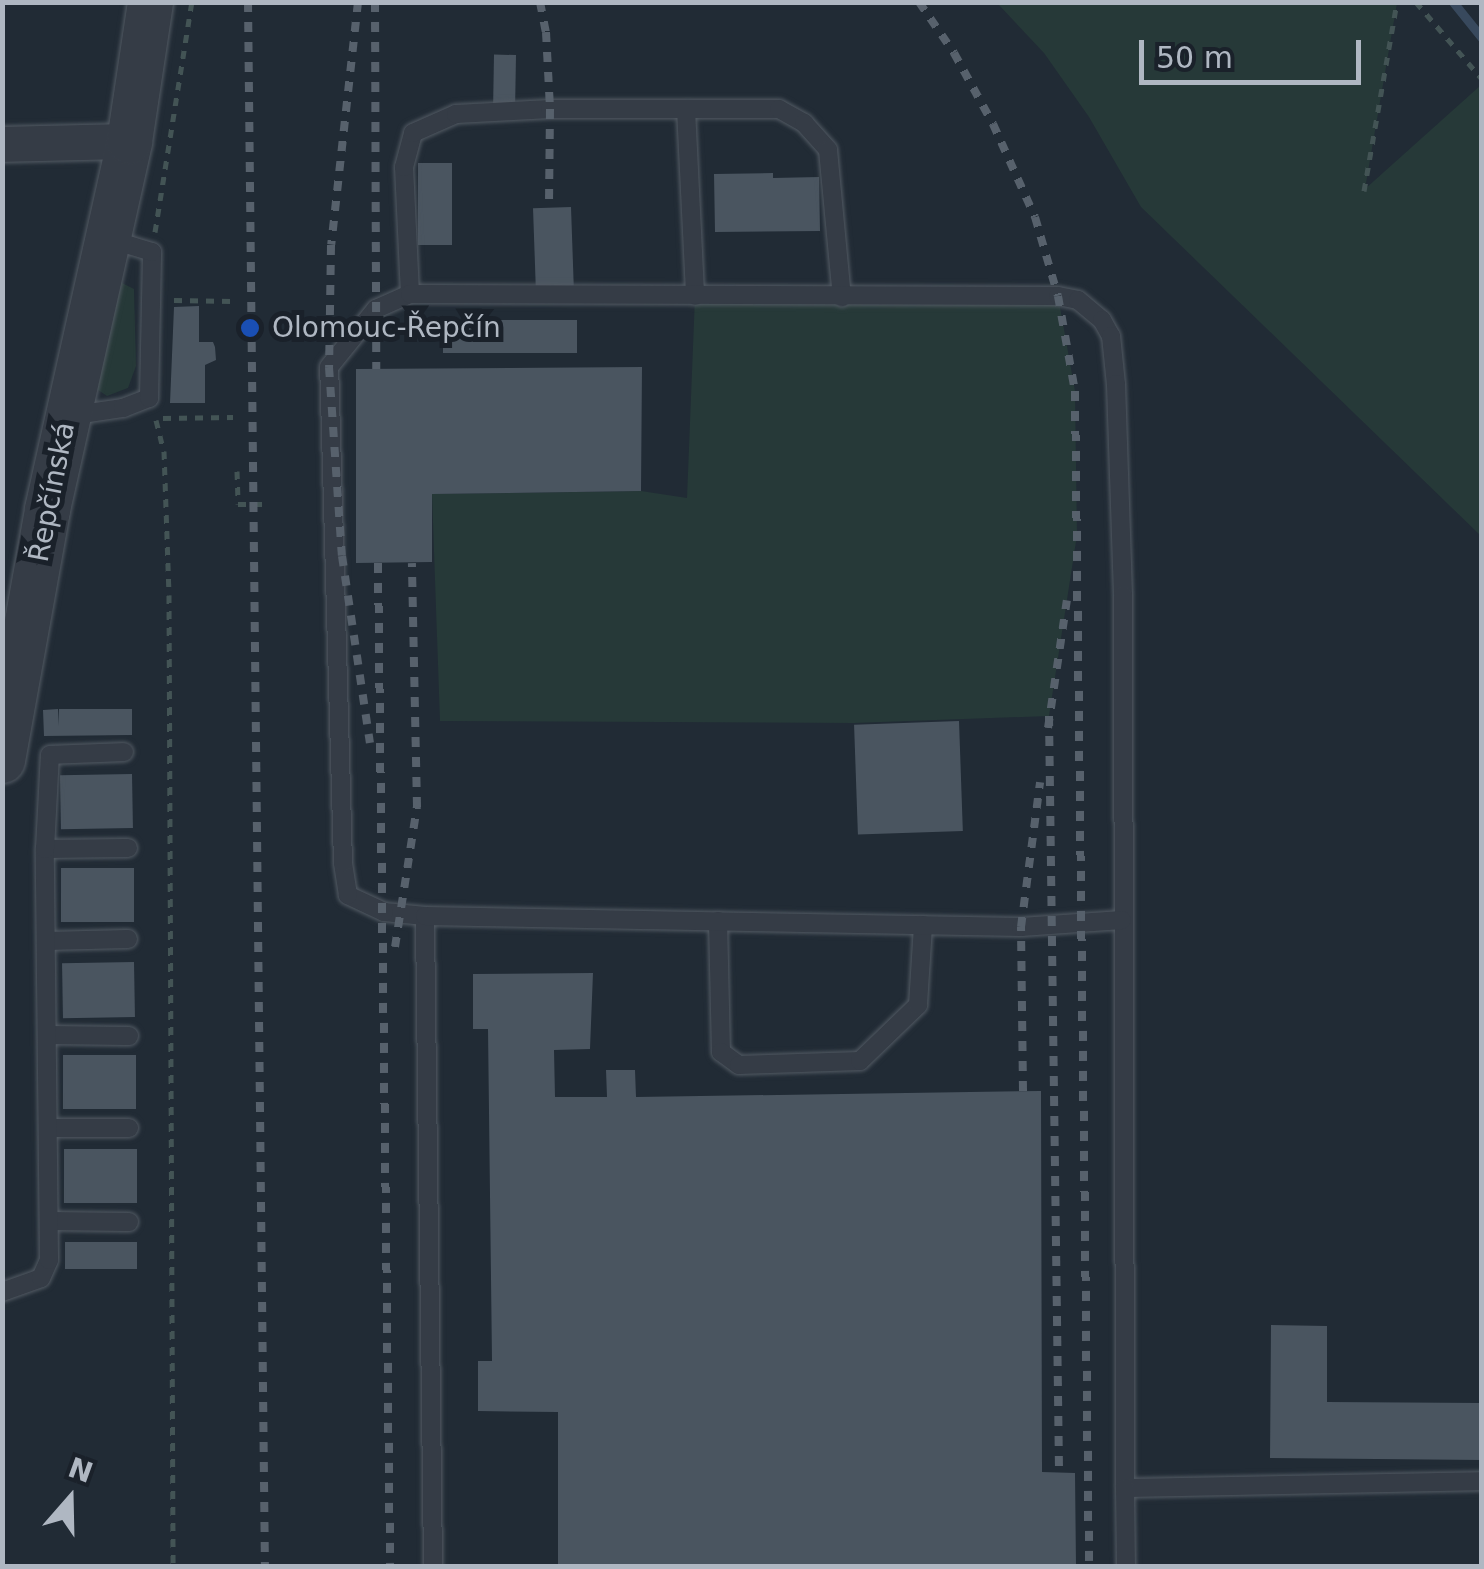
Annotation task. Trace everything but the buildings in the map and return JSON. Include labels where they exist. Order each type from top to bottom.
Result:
[{"type":"street","name":"Řepčínská","points":[[2,760],[67,416],[129,142],[150,2]]},
{"type":"street","points":[[2,144],[129,142]]},
{"type":"lane","points":[[410,294],[404,167],[413,134],[456,114],[550,108],[779,109],[804,123],[828,150],[842,297]]},
{"type":"lane","points":[[686,109],[695,296]]},
{"type":"lane","points":[[67,416],[123,408],[149,398],[152,252],[110,233]]},
{"type":"lane","points":[[1122,920],[1020,926],[425,916],[384,912],[348,895],[343,844],[329,367],[376,309],[410,294],[1058,296],[1092,309],[1111,336],[1123,595],[1126,1566]]},
{"type":"lane","points":[[2,1292],[41,1278],[48,1260],[44,849],[50,756],[124,752]]},
{"type":"lane","points":[[44,849],[128,848]]},
{"type":"lane","points":[[425,916],[433,1566]]},
{"type":"lane","points":[[718,921],[721,1052],[738,1065],[860,1061],[918,1005],[923,925]]},
{"type":"lane","points":[[46,941],[128,939]]},
{"type":"lane","points":[[48,1035],[129,1036]]},
{"type":"lane","points":[[49,1128],[130,1128]]},
{"type":"lane","points":[[49,1221],[128,1222]]},
{"type":"lane","points":[[1125,1488],[1482,1481]]},
{"type":"path","points":[[152,252],[192,2]]},
{"type":"path","points":[[1364,190],[1396,2]]},
{"type":"path","points":[[1416,2],[1482,78]]},
{"type":"path","points":[[151,300],[232,301]]},
{"type":"path","points":[[149,398],[164,450],[169,594],[173,1566]]},
{"type":"path","points":[[155,418],[233,417]]},
{"type":"path","points":[[237,471],[238,504],[268,504]]},
{"type":"green space","points":[[997,3],[1397,3],[1365,189],[1481,85],[1481,536],[1141,207],[1089,117],[1044,53]]},
{"type":"green space","points":[[120,282],[134,289],[136,366],[128,388],[107,396],[92,386]]},
{"type":"green space","points":[[695,296],[1058,296],[1075,391],[1077,535],[1049,716],[854,723],[440,721],[432,494],[641,491],[687,498]]},
{"type":"waterway","points":[[1453,2],[1482,38]]},
{"type":"railway","points":[[248,2],[265,1566]]},
{"type":"railway","points":[[358,2],[331,245],[329,367],[342,556],[370,743]]},
{"type":"railway","points":[[375,2],[376,369]]},
{"type":"railway","points":[[540,2],[546,32],[550,109],[549,208]]},
{"type":"railway","points":[[919,2],[954,53],[993,124],[1035,217],[1058,296],[1075,391],[1089,1566]]},
{"type":"railway","points":[[378,563],[390,1566]]},
{"type":"railway","points":[[395,947],[417,807],[412,563]]},
{"type":"railway","points":[[1048,728],[1067,600]]},
{"type":"railway","points":[[1049,716],[1059,1473]]},
{"type":"railway","points":[[1023,1091],[1021,927],[1040,782]]},
{"type":"place","name":"Olomouc-Řepčín","points":[[250,328]]}]
